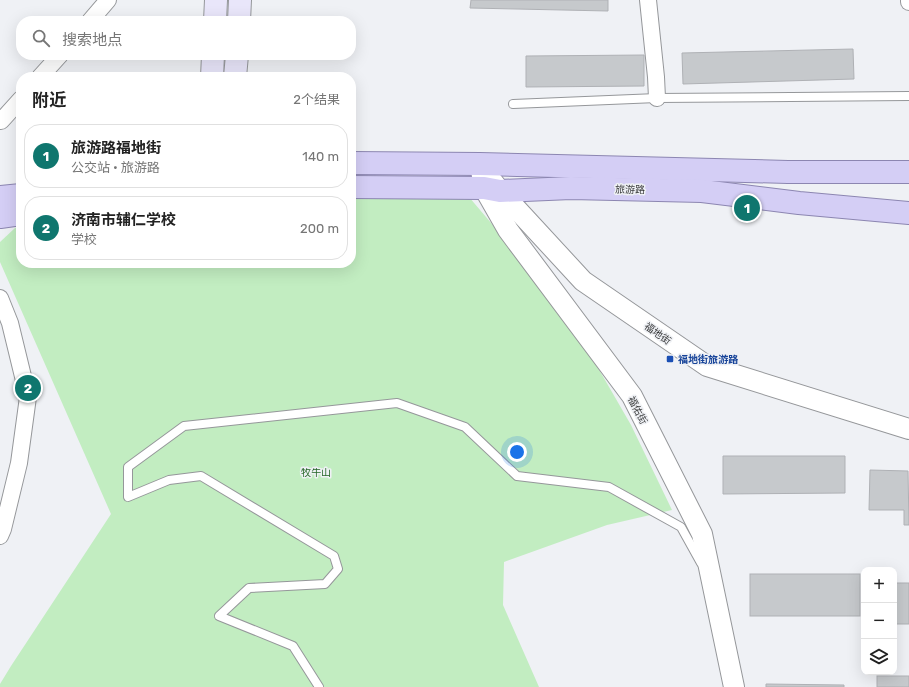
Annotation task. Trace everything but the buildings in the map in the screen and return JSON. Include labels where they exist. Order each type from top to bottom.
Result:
[{"type":"main road","points":[[215,16],[216,0]]},
{"type":"main road","points":[[239,16],[240,0]]},
{"type":"main road","points":[[212,72],[213,60]]},
{"type":"main road","points":[[235,72],[237,60]]},
{"type":"main road","points":[[356,163],[480,164],[788,172],[909,172]]},
{"type":"main road","name":"旅游路","points":[[356,187],[492,189],[571,188],[702,191],[799,203],[909,213]]},
{"type":"main road","points":[[0,198],[16,196]]},
{"type":"main road","points":[[0,217],[16,215]]},
{"type":"street","points":[[94,16],[108,0]]},
{"type":"street","points":[[648,0],[657,98]]},
{"type":"street","points":[[45,72],[55,60]]},
{"type":"street","points":[[0,121],[16,104]]},
{"type":"street","name":"福佑街","points":[[480,164],[492,189],[508,230],[632,396],[702,534],[734,687]]},
{"type":"street","name":"福地街","points":[[492,189],[583,281],[707,366],[909,429]]},
{"type":"street","points":[[0,298],[10,323],[28,397],[19,463],[0,536]]},
{"type":"lane","points":[[513,104],[657,98],[909,96]]},
{"type":"lane","points":[[319,687],[293,646],[219,616],[249,588],[325,584],[338,569],[334,556],[201,476],[169,480],[128,497],[128,467],[184,426],[397,403],[465,427],[517,476],[609,487],[681,527],[712,582]]},
{"type":"green space","name":"牧牛山","points":[[356,194],[469,197],[515,251],[590,354],[631,425],[672,510],[607,525],[504,562],[503,605],[539,687],[0,687],[0,684],[11,666],[111,514],[0,262],[0,242],[15,228],[16,268],[356,268]]},
{"type":"place","name":"旅游路福地街","points":[[747,208]]},
{"type":"place","name":"福地街旅游路","points":[[670,359]]},
{"type":"place","name":"济南市辅仁学校","points":[[28,388]]}]
